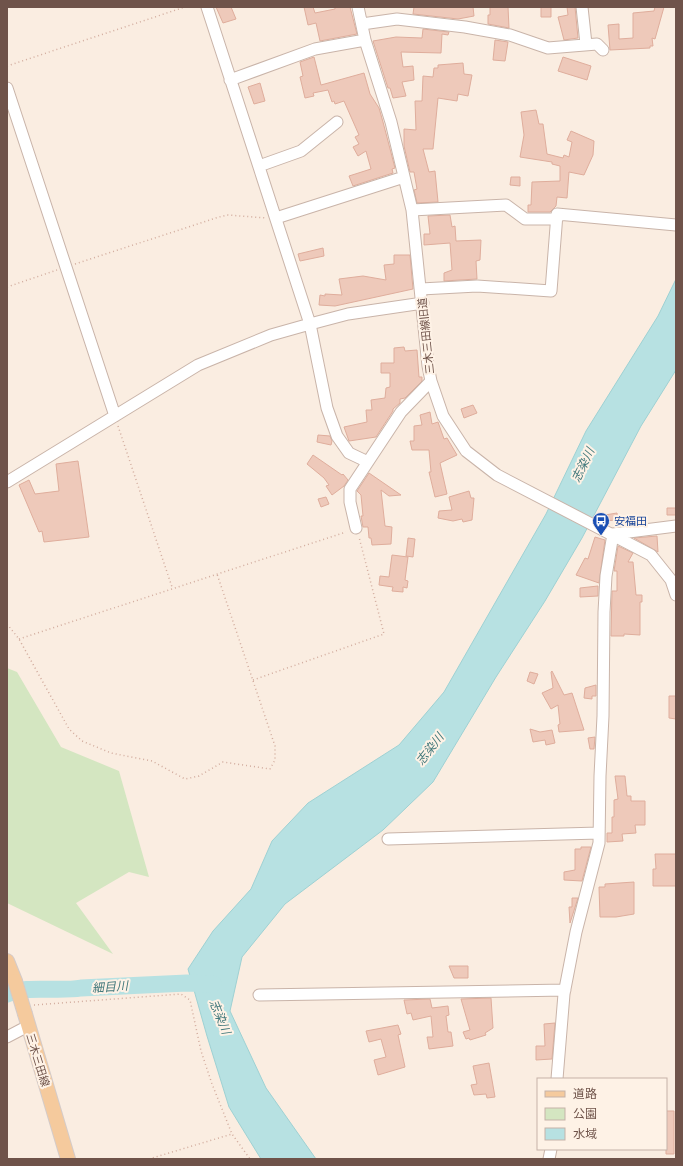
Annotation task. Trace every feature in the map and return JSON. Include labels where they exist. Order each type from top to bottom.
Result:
[{"type":"main road","name":"三木三田線","points":[[7,961],[27,1016],[68,1159]]},
{"type":"street","points":[[207,7],[310,324],[328,408],[337,436],[350,453],[368,462]]},
{"type":"street","name":"三木三田線旧道","points":[[358,7],[365,40],[390,122],[412,210],[422,289],[431,381],[444,416],[466,451],[497,475],[651,555],[671,580],[676,595]]},
{"type":"street","points":[[582,7],[586,44]]},
{"type":"street","points":[[362,24],[397,19],[465,27],[510,35],[548,48],[597,44],[603,50]]},
{"type":"street","points":[[230,80],[315,49],[365,40]]},
{"type":"street","points":[[7,88],[115,416]]},
{"type":"street","points":[[259,166],[301,151],[337,122]]},
{"type":"street","points":[[276,218],[404,177]]},
{"type":"street","points":[[412,210],[506,205],[524,219],[558,219]]},
{"type":"street","points":[[422,289],[477,286],[551,291],[558,219],[557,214],[676,225]]},
{"type":"street","points":[[7,482],[198,365],[271,335],[310,324],[348,314],[423,303]]},
{"type":"street","points":[[356,528],[350,502],[350,489],[401,412],[431,381]]},
{"type":"street","points":[[557,1078],[565,990],[576,932],[599,843],[603,716],[604,605],[606,576],[613,534],[676,526]]},
{"type":"street","points":[[388,839],[599,833]]},
{"type":"street","points":[[259,995],[565,990]]},
{"type":"street","points":[[7,1037],[27,1016]]},
{"type":"path","points":[[7,66],[185,7]]},
{"type":"path","points":[[7,287],[223,216],[276,218]]},
{"type":"path","points":[[115,416],[172,588]]},
{"type":"path","points":[[19,639],[356,528],[384,634],[253,680]]},
{"type":"path","points":[[7,624],[19,639],[69,729],[82,741],[111,753],[152,761],[185,778],[199,776],[223,762],[270,769],[275,760],[275,746],[217,574]]},
{"type":"path","points":[[27,1016],[181,994],[186,997],[190,1000],[201,1051],[232,1134],[250,1159]]},
{"type":"path","points":[[149,1159],[232,1134]]},
{"type":"green space","points":[[7,668],[17,672],[61,747],[119,771],[149,877],[129,872],[76,903],[113,954],[7,903]]},
{"type":"water","name":"志染川","points":[[676,279],[676,370],[641,426],[582,538],[545,601],[496,677],[433,782],[383,830],[285,904],[242,957],[230,1011],[266,1088],[316,1159],[261,1159],[229,1107],[188,969],[213,931],[251,889],[272,841],[308,803],[399,745],[444,692],[546,514],[586,431],[658,316]]},
{"type":"building","points":[[216,7],[231,7],[236,19],[223,23]]},
{"type":"building","points":[[304,7],[313,7],[315,13],[335,9],[335,7],[350,7],[357,34],[320,41],[316,23],[308,25]]},
{"type":"building","points":[[414,7],[473,7],[474,16],[458,19],[413,14]]},
{"type":"building","points":[[490,7],[508,7],[509,28],[488,24]]},
{"type":"building","points":[[541,7],[551,7],[551,17],[541,17]]},
{"type":"building","points":[[567,7],[575,7],[578,38],[564,40],[558,17],[568,15]]},
{"type":"building","points":[[655,7],[664,7],[655,39],[652,38],[653,46],[650,46],[650,48],[610,50],[608,25],[619,24],[619,39],[633,38],[633,13],[654,11]]},
{"type":"building","points":[[423,29],[449,32],[448,35],[442,34],[441,53],[401,52],[403,67],[413,66],[414,80],[402,82],[406,96],[393,98],[390,88],[388,88],[373,41],[396,37],[422,38]]},
{"type":"building","points":[[495,40],[508,42],[505,61],[493,60]]},
{"type":"building","points":[[314,57],[321,85],[364,73],[370,94],[379,108],[395,168],[392,169],[393,173],[353,186],[349,176],[371,169],[366,151],[358,156],[353,147],[359,144],[355,137],[359,135],[344,101],[335,104],[334,101],[332,102],[328,90],[313,93],[314,96],[305,98],[300,77],[303,76],[300,62]]},
{"type":"building","points":[[563,57],[591,66],[587,80],[558,71]]},
{"type":"building","points":[[463,63],[464,74],[472,75],[468,96],[458,94],[457,101],[438,98],[433,149],[423,149],[429,172],[435,171],[438,202],[417,203],[414,190],[417,189],[414,172],[410,172],[404,146],[404,129],[416,130],[415,101],[422,101],[423,76],[433,77],[434,68],[438,68],[438,65]]},
{"type":"building","points":[[260,83],[265,101],[254,104],[248,87]]},
{"type":"building","points":[[536,110],[539,124],[543,124],[547,154],[563,158],[564,155],[569,157],[572,142],[567,140],[571,131],[594,141],[593,155],[584,175],[569,172],[567,198],[557,197],[556,206],[550,212],[528,212],[528,205],[531,205],[532,182],[560,181],[560,166],[552,164],[552,162],[520,157],[524,135],[521,112]]},
{"type":"building","points":[[511,177],[520,177],[520,186],[510,185]]},
{"type":"building","points":[[450,215],[452,227],[455,226],[456,241],[481,240],[480,260],[476,261],[477,279],[444,281],[444,273],[452,270],[450,243],[424,245],[424,234],[430,234],[428,216]]},
{"type":"building","points":[[323,248],[324,256],[300,261],[298,254]]},
{"type":"building","points":[[394,255],[410,255],[413,289],[335,306],[319,305],[320,295],[342,295],[339,279],[363,276],[386,280],[384,265],[394,264]]},
{"type":"building","points":[[404,347],[405,351],[417,350],[419,377],[422,377],[422,381],[405,398],[400,399],[400,403],[393,409],[376,437],[349,441],[344,427],[367,422],[366,410],[372,410],[371,400],[385,398],[386,388],[390,387],[390,373],[381,373],[381,363],[394,363],[394,348]]},
{"type":"building","points":[[473,405],[477,413],[464,418],[461,409]]},
{"type":"building","points":[[430,412],[432,424],[438,422],[444,439],[447,438],[457,455],[440,463],[447,494],[435,497],[429,472],[431,472],[429,450],[412,450],[410,441],[414,441],[414,426],[422,425],[420,415]]},
{"type":"building","points":[[318,435],[330,436],[332,441],[331,445],[317,442]]},
{"type":"building","points":[[313,455],[342,475],[343,474],[348,480],[344,486],[332,495],[326,486],[329,485],[324,478],[307,464]]},
{"type":"building","points":[[78,461],[89,537],[44,542],[42,531],[39,532],[19,485],[29,480],[35,494],[59,491],[56,464]]},
{"type":"building","points":[[369,473],[401,495],[389,496],[381,490],[385,526],[392,527],[391,544],[372,545],[371,538],[369,538],[368,527],[363,527],[361,516],[363,516],[361,495],[357,491]]},
{"type":"building","points":[[469,491],[471,498],[474,498],[472,520],[463,522],[462,519],[453,521],[438,518],[439,511],[452,510],[449,497]]},
{"type":"building","points":[[326,497],[329,504],[321,507],[318,499]]},
{"type":"building","points":[[667,508],[676,508],[676,515],[667,515]]},
{"type":"building","points":[[617,513],[618,520],[601,521],[593,517]]},
{"type":"building","points":[[657,536],[658,552],[634,538]]},
{"type":"building","points":[[595,537],[605,540],[599,583],[576,575],[585,558],[588,559]]},
{"type":"building","points":[[408,538],[415,539],[413,557],[406,556]]},
{"type":"building","points":[[618,546],[633,553],[628,562],[633,562],[636,595],[642,595],[642,602],[640,602],[640,635],[624,634],[624,636],[611,636],[612,591],[617,591],[617,571],[614,571]]},
{"type":"building","points":[[392,555],[408,557],[405,580],[408,581],[407,588],[403,587],[403,592],[392,591],[393,587],[379,585],[380,576],[389,577]]},
{"type":"building","points":[[598,586],[598,596],[580,597],[580,588]]},
{"type":"building","points":[[552,671],[564,695],[572,693],[584,730],[559,732],[558,725],[560,724],[558,705],[551,709],[542,693],[553,688]]},
{"type":"building","points":[[530,672],[538,674],[534,684],[527,681]]},
{"type":"building","points":[[596,685],[596,696],[592,696],[592,699],[584,698],[585,688]]},
{"type":"building","points":[[669,696],[676,696],[676,719],[669,718]]},
{"type":"building","points":[[530,729],[540,732],[552,730],[555,743],[546,745],[545,740],[533,742]]},
{"type":"building","points":[[595,737],[594,749],[590,749],[588,738]]},
{"type":"building","points":[[615,776],[625,776],[627,796],[631,796],[631,801],[645,801],[645,825],[635,825],[636,833],[622,834],[623,841],[607,842],[607,833],[612,833],[614,800],[618,799]]},
{"type":"building","points":[[581,847],[591,847],[582,881],[564,880],[564,872],[575,870],[575,849],[581,849]]},
{"type":"building","points":[[655,854],[676,854],[676,886],[653,886],[653,869],[656,869]]},
{"type":"building","points":[[634,882],[634,914],[616,917],[600,917],[599,887],[605,887],[605,884]]},
{"type":"building","points":[[572,898],[578,898],[570,923],[569,907],[572,907]]},
{"type":"building","points":[[449,966],[468,966],[468,978],[454,978]]},
{"type":"building","points":[[491,998],[493,1028],[485,1033],[486,1035],[470,1040],[469,1038],[466,1039],[463,1032],[470,1030],[461,999]]},
{"type":"building","points":[[430,999],[432,1008],[448,1006],[449,1015],[446,1016],[448,1032],[451,1032],[453,1046],[429,1049],[427,1037],[433,1037],[431,1016],[413,1020],[411,1013],[407,1014],[404,1000]]},
{"type":"building","points":[[555,1023],[552,1059],[536,1060],[536,1046],[545,1046],[544,1024]]},
{"type":"building","points":[[398,1025],[401,1034],[398,1035],[405,1067],[378,1075],[374,1060],[386,1057],[381,1039],[369,1042],[366,1031]]},
{"type":"building","points":[[489,1063],[495,1097],[487,1098],[486,1094],[474,1095],[471,1085],[477,1084],[473,1066]]},
{"type":"building","points":[[667,1111],[674,1111],[674,1154],[666,1154]]},
{"type":"waterway","name":"細目川","points":[[7,994],[15,991],[33,989],[72,989],[187,983],[213,984]]},
{"type":"place","name":"安福田","points":[[601,536]]}]
